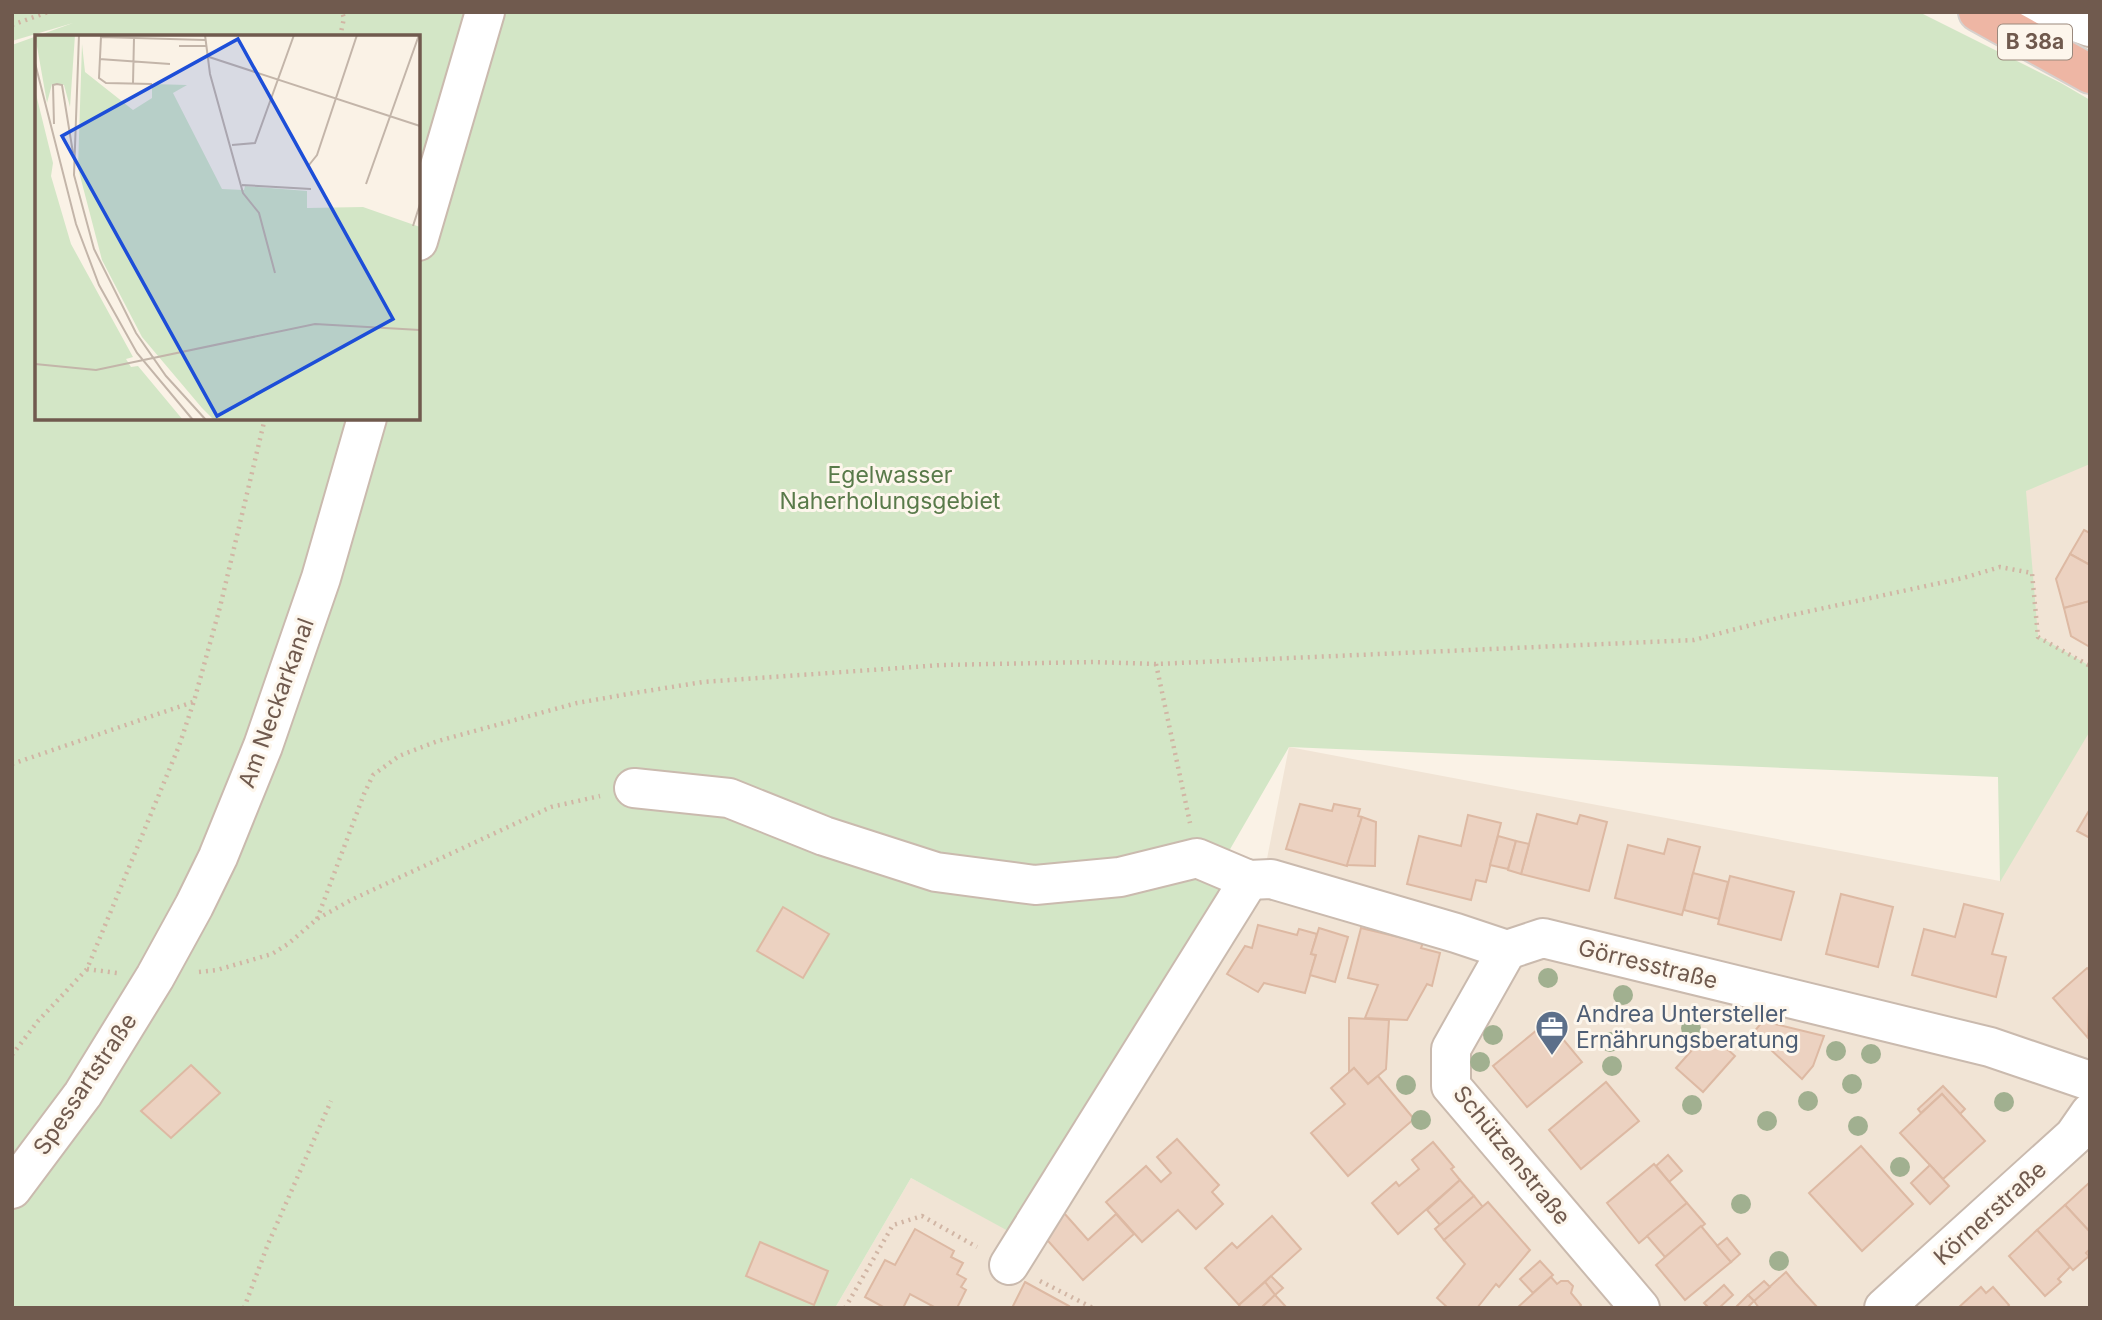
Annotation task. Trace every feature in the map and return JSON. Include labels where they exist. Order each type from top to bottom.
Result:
[{"type":"highway","name":"B 38a","points":[[1978,12],[2090,74]]},
{"type":"street","points":[[420,235],[485,12]]},
{"type":"street","points":[[2015,12],[2065,18],[2090,27]]},
{"type":"street","name":"Am Neckarkanal","points":[[155,977],[218,858],[263,746],[321,578],[366,420]]},
{"type":"street","points":[[634,788],[729,798],[824,836],[936,872],[1035,885],[1121,877],[1197,858],[1249,880],[1271,879],[1507,950]]},
{"type":"street","points":[[1009,1265],[1249,880]]},
{"type":"street","name":"Görresstraße","points":[[1507,950],[1543,938],[1990,1047],[2090,1081]]},
{"type":"street","name":"Schützenstraße","points":[[1507,950],[1451,1049],[1451,1086],[1640,1308]]},
{"type":"street","name":"Spessartstraße","points":[[12,1189],[83,1094],[155,977]]},
{"type":"street","name":"Körnerstraße","points":[[1884,1308],[2074,1136],[2090,1113]]},
{"type":"path","points":[[12,25],[48,12]]},
{"type":"path","points":[[340,35],[344,18],[342,12]]},
{"type":"path","points":[[12,1055],[38,1021],[87,970],[179,746],[220,607],[265,420]]},
{"type":"path","points":[[634,788],[551,807],[351,900],[317,919],[373,775],[399,756],[438,741],[577,703],[702,682],[941,665],[1093,662],[1156,664],[1693,640],[1778,618],[1963,578],[2000,566],[2032,573],[2038,636],[2090,666]]},
{"type":"path","points":[[1156,664],[1197,858]]},
{"type":"path","points":[[12,764],[194,701]]},
{"type":"path","points":[[244,1308],[268,1244],[331,1101]]},
{"type":"path","points":[[845,1308],[893,1225],[922,1216],[1093,1308]]},
{"type":"shaded area","points":[[2090,462],[2090,1308],[835,1308],[911,1178],[1010,1231],[1260,894],[1289,747],[2000,881],[2008,495]]},
{"type":"green space","name":"Egelwasser Naherholungsgebiet","points":[[12,12],[1919,12],[2090,100],[2090,464],[2026,491],[2038,636],[2090,666],[2090,731],[2000,882],[1998,777],[1289,747],[1214,877],[1237,892],[1010,1232],[911,1178],[835,1308],[12,1308],[12,45],[35,37],[35,420],[420,420],[420,35],[40,35],[73,23],[12,41]]},
{"type":"building","points":[[2084,530],[2090,533],[2090,565],[2070,554]]},
{"type":"building","points":[[2070,554],[2090,565],[2090,601],[2064,608],[2056,579]]},
{"type":"building","points":[[2090,601],[2090,647],[2071,636],[2064,608]]},
{"type":"building","points":[[1300,804],[1332,811],[1334,804],[1360,809],[1358,816],[1362,817],[1347,866],[1286,849]]},
{"type":"building","points":[[2090,809],[2090,838],[2077,831]]},
{"type":"building","points":[[1537,814],[1577,824],[1580,815],[1607,822],[1589,891],[1521,874]]},
{"type":"building","points":[[1468,815],[1501,823],[1486,882],[1476,880],[1471,900],[1407,884],[1419,836],[1461,846]]},
{"type":"building","points":[[1362,817],[1376,822],[1375,866],[1347,865]]},
{"type":"building","points":[[1498,836],[1516,841],[1508,869],[1490,865]]},
{"type":"building","points":[[1668,839],[1700,847],[1682,915],[1615,898],[1628,845],[1664,854]]},
{"type":"building","points":[[1516,841],[1529,844],[1521,874],[1508,870]]},
{"type":"building","points":[[1693,873],[1728,882],[1719,919],[1684,910]]},
{"type":"building","points":[[1730,876],[1794,892],[1781,940],[1718,924]]},
{"type":"building","points":[[1841,894],[1893,907],[1878,967],[1826,954]]},
{"type":"building","points":[[1964,904],[2003,914],[1992,954],[2006,957],[1996,997],[1912,975],[1924,929],[1955,937]]},
{"type":"building","points":[[783,907],[829,934],[803,978],[757,951]]},
{"type":"building","points":[[1258,925],[1297,935],[1299,929],[1317,934],[1311,954],[1316,955],[1305,993],[1264,983],[1258,992],[1227,974],[1245,946],[1252,948]]},
{"type":"building","points":[[1319,928],[1348,937],[1335,982],[1310,975],[1316,955],[1311,954]]},
{"type":"building","points":[[1361,928],[1423,943],[1421,948],[1440,953],[1432,986],[1427,984],[1407,1020],[1365,1018],[1378,985],[1348,978]]},
{"type":"building","points":[[2087,968],[2090,971],[2088,1038],[2053,998]]},
{"type":"building","points":[[1349,1018],[1389,1020],[1386,1069],[1368,1084],[1354,1068],[1349,1073]]},
{"type":"building","points":[[1548,1021],[1582,1062],[1527,1107],[1493,1066]]},
{"type":"building","points":[[1763,1021],[1824,1036],[1813,1066],[1802,1079],[1753,1033]]},
{"type":"building","points":[[1708,1032],[1735,1056],[1703,1092],[1676,1068]]},
{"type":"building","points":[[191,1065],[220,1093],[171,1138],[141,1111]]},
{"type":"building","points":[[1354,1068],[1368,1084],[1378,1076],[1414,1119],[1348,1176],[1311,1133],[1345,1104],[1331,1088]]},
{"type":"building","points":[[1606,1082],[1639,1121],[1581,1169],[1549,1130]]},
{"type":"building","points":[[1943,1086],[1965,1109],[1960,1114],[1942,1094],[1921,1113],[1918,1109]]},
{"type":"building","points":[[1942,1094],[1985,1141],[1943,1179],[1900,1133]]},
{"type":"building","points":[[1177,1139],[1219,1185],[1212,1192],[1223,1204],[1196,1229],[1178,1210],[1142,1242],[1106,1202],[1146,1166],[1161,1182],[1171,1173],[1157,1157]]},
{"type":"building","points":[[1433,1142],[1454,1167],[1451,1169],[1460,1180],[1398,1234],[1372,1203],[1396,1182],[1399,1186],[1419,1169],[1412,1160]]},
{"type":"building","points":[[1861,1146],[1913,1204],[1862,1251],[1809,1193]]},
{"type":"building","points":[[1668,1155],[1682,1171],[1669,1182],[1656,1166]]},
{"type":"building","points":[[1654,1164],[1687,1203],[1639,1243],[1607,1203]]},
{"type":"building","points":[[1930,1165],[1949,1186],[1930,1204],[1911,1183]]},
{"type":"building","points":[[1460,1180],[1474,1196],[1440,1225],[1427,1210]]},
{"type":"building","points":[[2090,1182],[2090,1232],[2065,1205]]},
{"type":"building","points":[[1474,1196],[1483,1207],[1444,1240],[1435,1229]]},
{"type":"building","points":[[1488,1202],[1530,1250],[1499,1287],[1496,1284],[1477,1308],[1448,1308],[1437,1298],[1465,1264],[1444,1240]]},
{"type":"building","points":[[1687,1203],[1705,1224],[1665,1257],[1647,1236]]},
{"type":"building","points":[[2065,1205],[2090,1232],[2090,1249],[2086,1253],[2089,1256],[2073,1270],[2037,1230]]},
{"type":"building","points":[[1064,1213],[1088,1240],[1116,1214],[1134,1234],[1083,1280],[1041,1233]]},
{"type":"building","points":[[1272,1216],[1301,1249],[1239,1305],[1205,1268],[1232,1243],[1237,1248]]},
{"type":"building","points":[[1701,1226],[1731,1262],[1685,1300],[1656,1265]]},
{"type":"building","points":[[915,1229],[954,1251],[951,1257],[963,1263],[957,1274],[966,1279],[961,1287],[966,1290],[957,1308],[936,1308],[910,1294],[903,1308],[885,1308],[865,1297],[885,1260],[895,1265]]},
{"type":"building","points":[[2037,1230],[2070,1267],[2058,1279],[2061,1282],[2045,1296],[2009,1256]]},
{"type":"building","points":[[1727,1238],[1740,1254],[1731,1262],[1717,1246]]},
{"type":"building","points":[[760,1242],[828,1271],[814,1305],[746,1276]]},
{"type":"building","points":[[1540,1261],[1553,1275],[1533,1293],[1520,1279]]},
{"type":"building","points":[[1786,1272],[1818,1308],[1759,1308],[1754,1301]]},
{"type":"building","points":[[1271,1276],[1283,1288],[1275,1295],[1265,1282]]},
{"type":"building","points":[[1551,1277],[1557,1284],[1568,1281],[1573,1286],[1571,1293],[1581,1305],[1579,1308],[1517,1308]]},
{"type":"building","points":[[1764,1281],[1770,1287],[1754,1301],[1748,1295]]},
{"type":"building","points":[[1025,1282],[1069,1306],[1068,1308],[1012,1308]]},
{"type":"building","points":[[1265,1282],[1275,1295],[1261,1308],[1241,1308],[1239,1305]]},
{"type":"building","points":[[1724,1285],[1733,1295],[1719,1308],[1709,1308],[1704,1303]]},
{"type":"building","points":[[1981,1287],[1986,1293],[1993,1287],[2009,1305],[2007,1308],[1958,1308]]},
{"type":"building","points":[[1275,1295],[1287,1308],[1261,1308]]},
{"type":"building","points":[[1748,1295],[1754,1301],[1747,1308],[1735,1308]]},
{"type":"place","name":"Andrea Untersteller Ernährungsberatung","points":[[1552,1057]]}]
